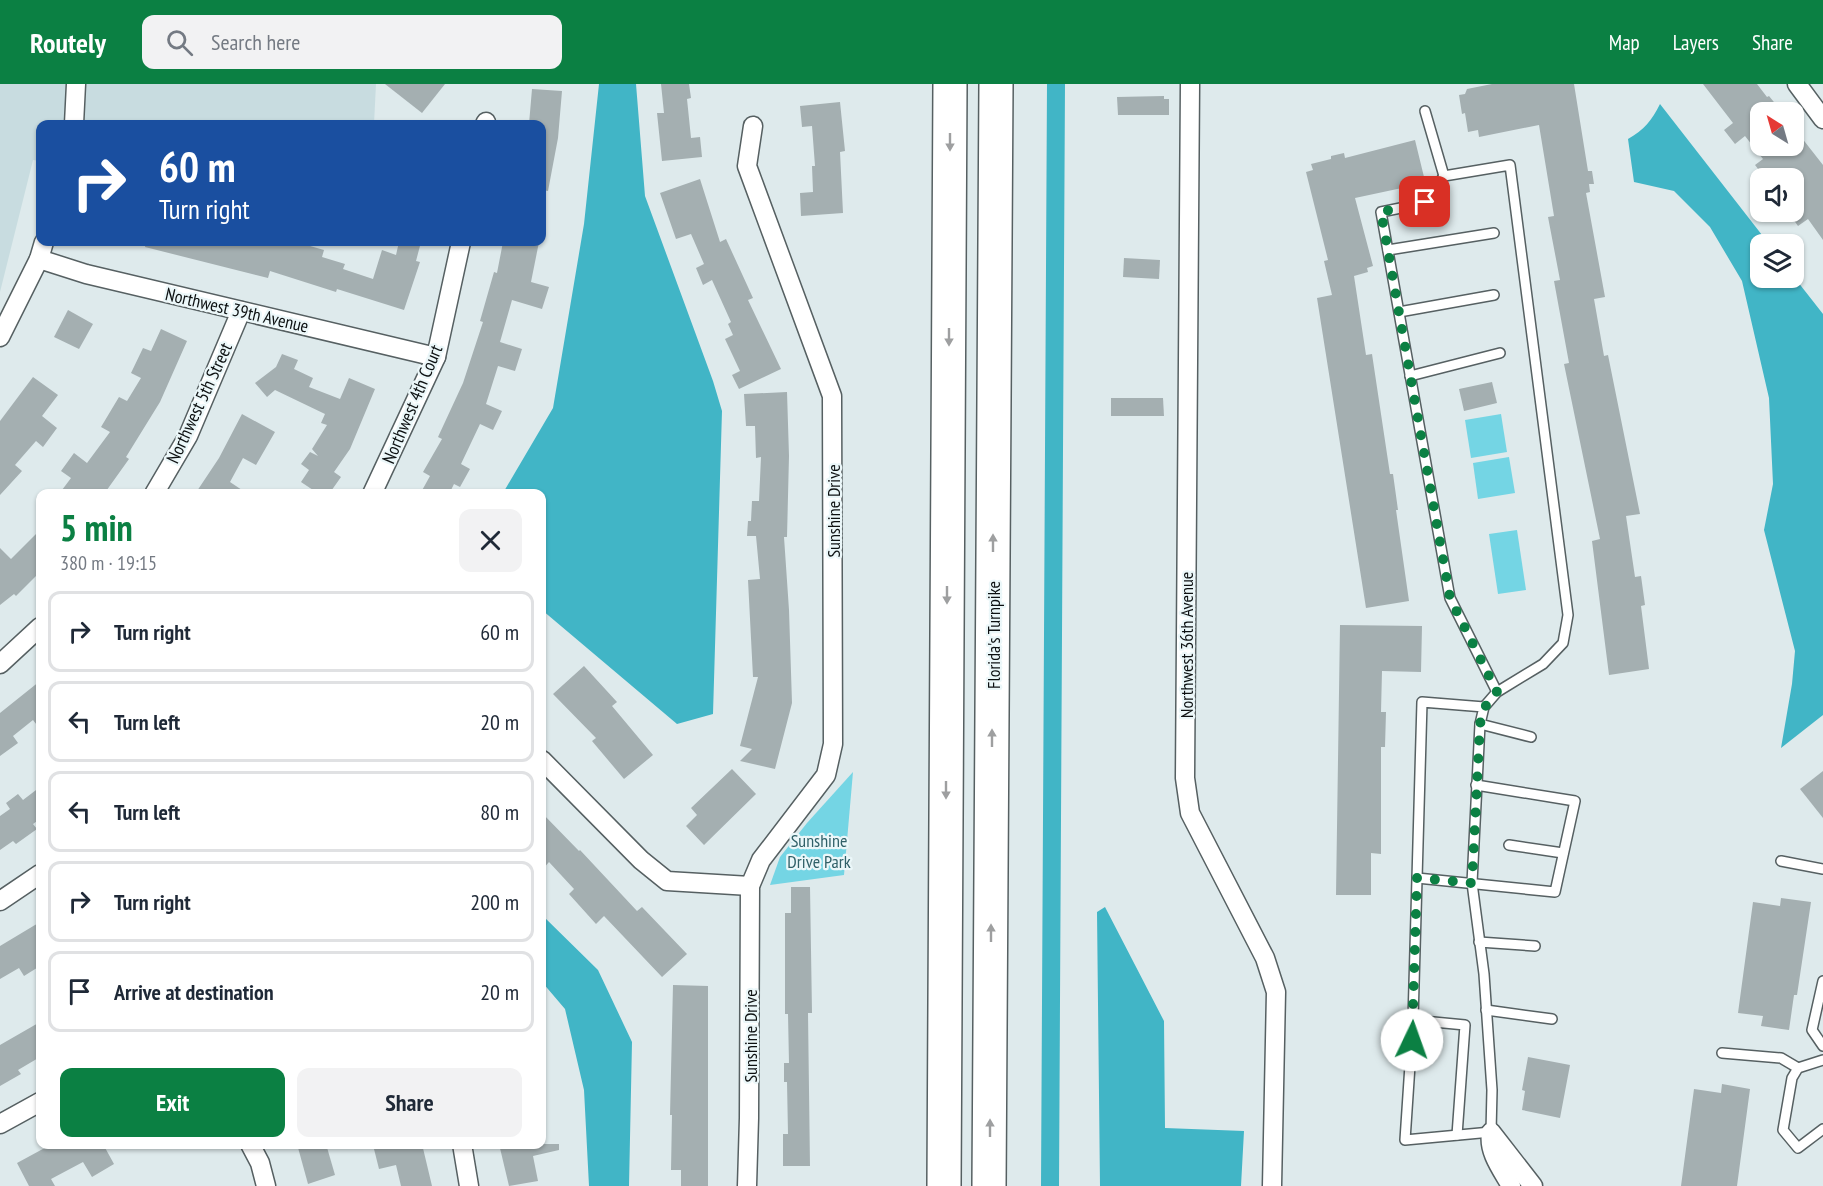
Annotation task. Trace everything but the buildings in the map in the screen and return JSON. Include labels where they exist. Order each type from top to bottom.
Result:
[{"type":"highway","points":[[944,1186],[950,84]]},
{"type":"highway","name":"Florida's Turnpike","points":[[989,1186],[996,84]]},
{"type":"street","points":[[74,120],[76,84]]},
{"type":"street","name":"Northwest 36th Avenue","points":[[1190,84],[1185,778],[1190,813],[1265,958],[1276,992],[1272,1186]]},
{"type":"street","points":[[1797,84],[1823,119]]},
{"type":"street","name":"Sunshine Drive","points":[[747,1186],[750,886],[761,860],[826,775],[833,744],[832,396],[747,166],[753,126]]},
{"type":"street","name":"Northwest 4th Court","points":[[374,489],[436,357],[460,246]]},
{"type":"street","points":[[0,337],[41,250]]},
{"type":"street","name":"Northwest 39th Avenue","points":[[41,250],[86,274],[436,357]]},
{"type":"street","name":"Northwest 5th Street","points":[[157,489],[188,436],[241,311]]},
{"type":"street","points":[[0,664],[36,631]]},
{"type":"street","points":[[546,764],[641,860],[667,880],[750,886]]},
{"type":"street","points":[[0,901],[36,877]]},
{"type":"street","points":[[0,1124],[36,1104]]},
{"type":"street","points":[[1491,1132],[1490,1139],[1494,1157],[1510,1186]]},
{"type":"street","points":[[1491,1132],[1533,1186]]},
{"type":"street","points":[[253,1149],[260,1163],[266,1186]]},
{"type":"street","points":[[463,1149],[469,1186]]},
{"type":"lane","points":[[1425,111],[1444,176]]},
{"type":"lane","points":[[1484,708],[1422,702],[1413,1020],[1405,1140],[1491,1132],[1492,1090],[1486,1010],[1472,883],[1480,724],[1484,708],[1497,692],[1543,664],[1563,644],[1568,615],[1510,165],[1444,176],[1425,202],[1381,212],[1450,598],[1497,692]]},
{"type":"lane","points":[[1388,250],[1494,233]]},
{"type":"lane","points":[[1399,312],[1494,295]]},
{"type":"lane","points":[[1410,376],[1500,353]]},
{"type":"lane","points":[[1480,724],[1531,737]]},
{"type":"lane","points":[[1417,878],[1555,892],[1575,801],[1476,785]]},
{"type":"lane","points":[[1509,845],[1563,853]]},
{"type":"lane","points":[[1781,861],[1823,869]]},
{"type":"lane","points":[[1479,942],[1535,946]]},
{"type":"lane","points":[[1823,981],[1812,1030],[1823,1046]]},
{"type":"lane","points":[[1486,1010],[1551,1019]]},
{"type":"lane","points":[[1413,1020],[1465,1025],[1457,1135]]},
{"type":"lane","points":[[1722,1053],[1781,1058],[1798,1068]]},
{"type":"lane","points":[[1823,1060],[1798,1068],[1792,1078],[1783,1130],[1798,1148],[1823,1129]]},
{"type":"shaded area","points":[[0,84],[376,84],[374,120],[36,120],[36,160],[33,160],[0,292]]},
{"type":"shaded area","points":[[599,84],[636,84],[645,196],[722,411],[713,714],[677,724],[546,613],[546,489],[505,489],[553,408],[584,224]]},
{"type":"shaded area","points":[[1660,104],[1761,234],[1750,234],[1750,288],[1803,288],[1823,314],[1823,715],[1781,748],[1795,651],[1764,530],[1773,484],[1769,398],[1742,281],[1710,227],[1674,191],[1634,182],[1628,139],[1639,132],[1654,115]]},
{"type":"shaded area","points":[[1105,907],[1164,1021],[1165,1128],[1244,1131],[1241,1186],[1100,1186],[1097,912]]},
{"type":"shaded area","points":[[546,919],[598,970],[632,1042],[629,1186],[589,1186],[584,1090],[565,1009],[546,987]]},
{"type":"green space","points":[[1501,414],[1507,452],[1471,458],[1465,420]]},
{"type":"green space","points":[[1509,457],[1515,493],[1478,499],[1473,463]]},
{"type":"green space","points":[[1517,530],[1526,590],[1498,594],[1489,534]]},
{"type":"green space","name":"Sunshine Drive Park","points":[[853,772],[844,875],[770,885],[780,857]]},
{"type":"waterway","points":[[1050,1186],[1056,84]]},
{"type":"route","points":[[1412,1040],[1417,878],[1472,883],[1480,724],[1484,708],[1497,692],[1450,598],[1381,212],[1425,202]]}]
